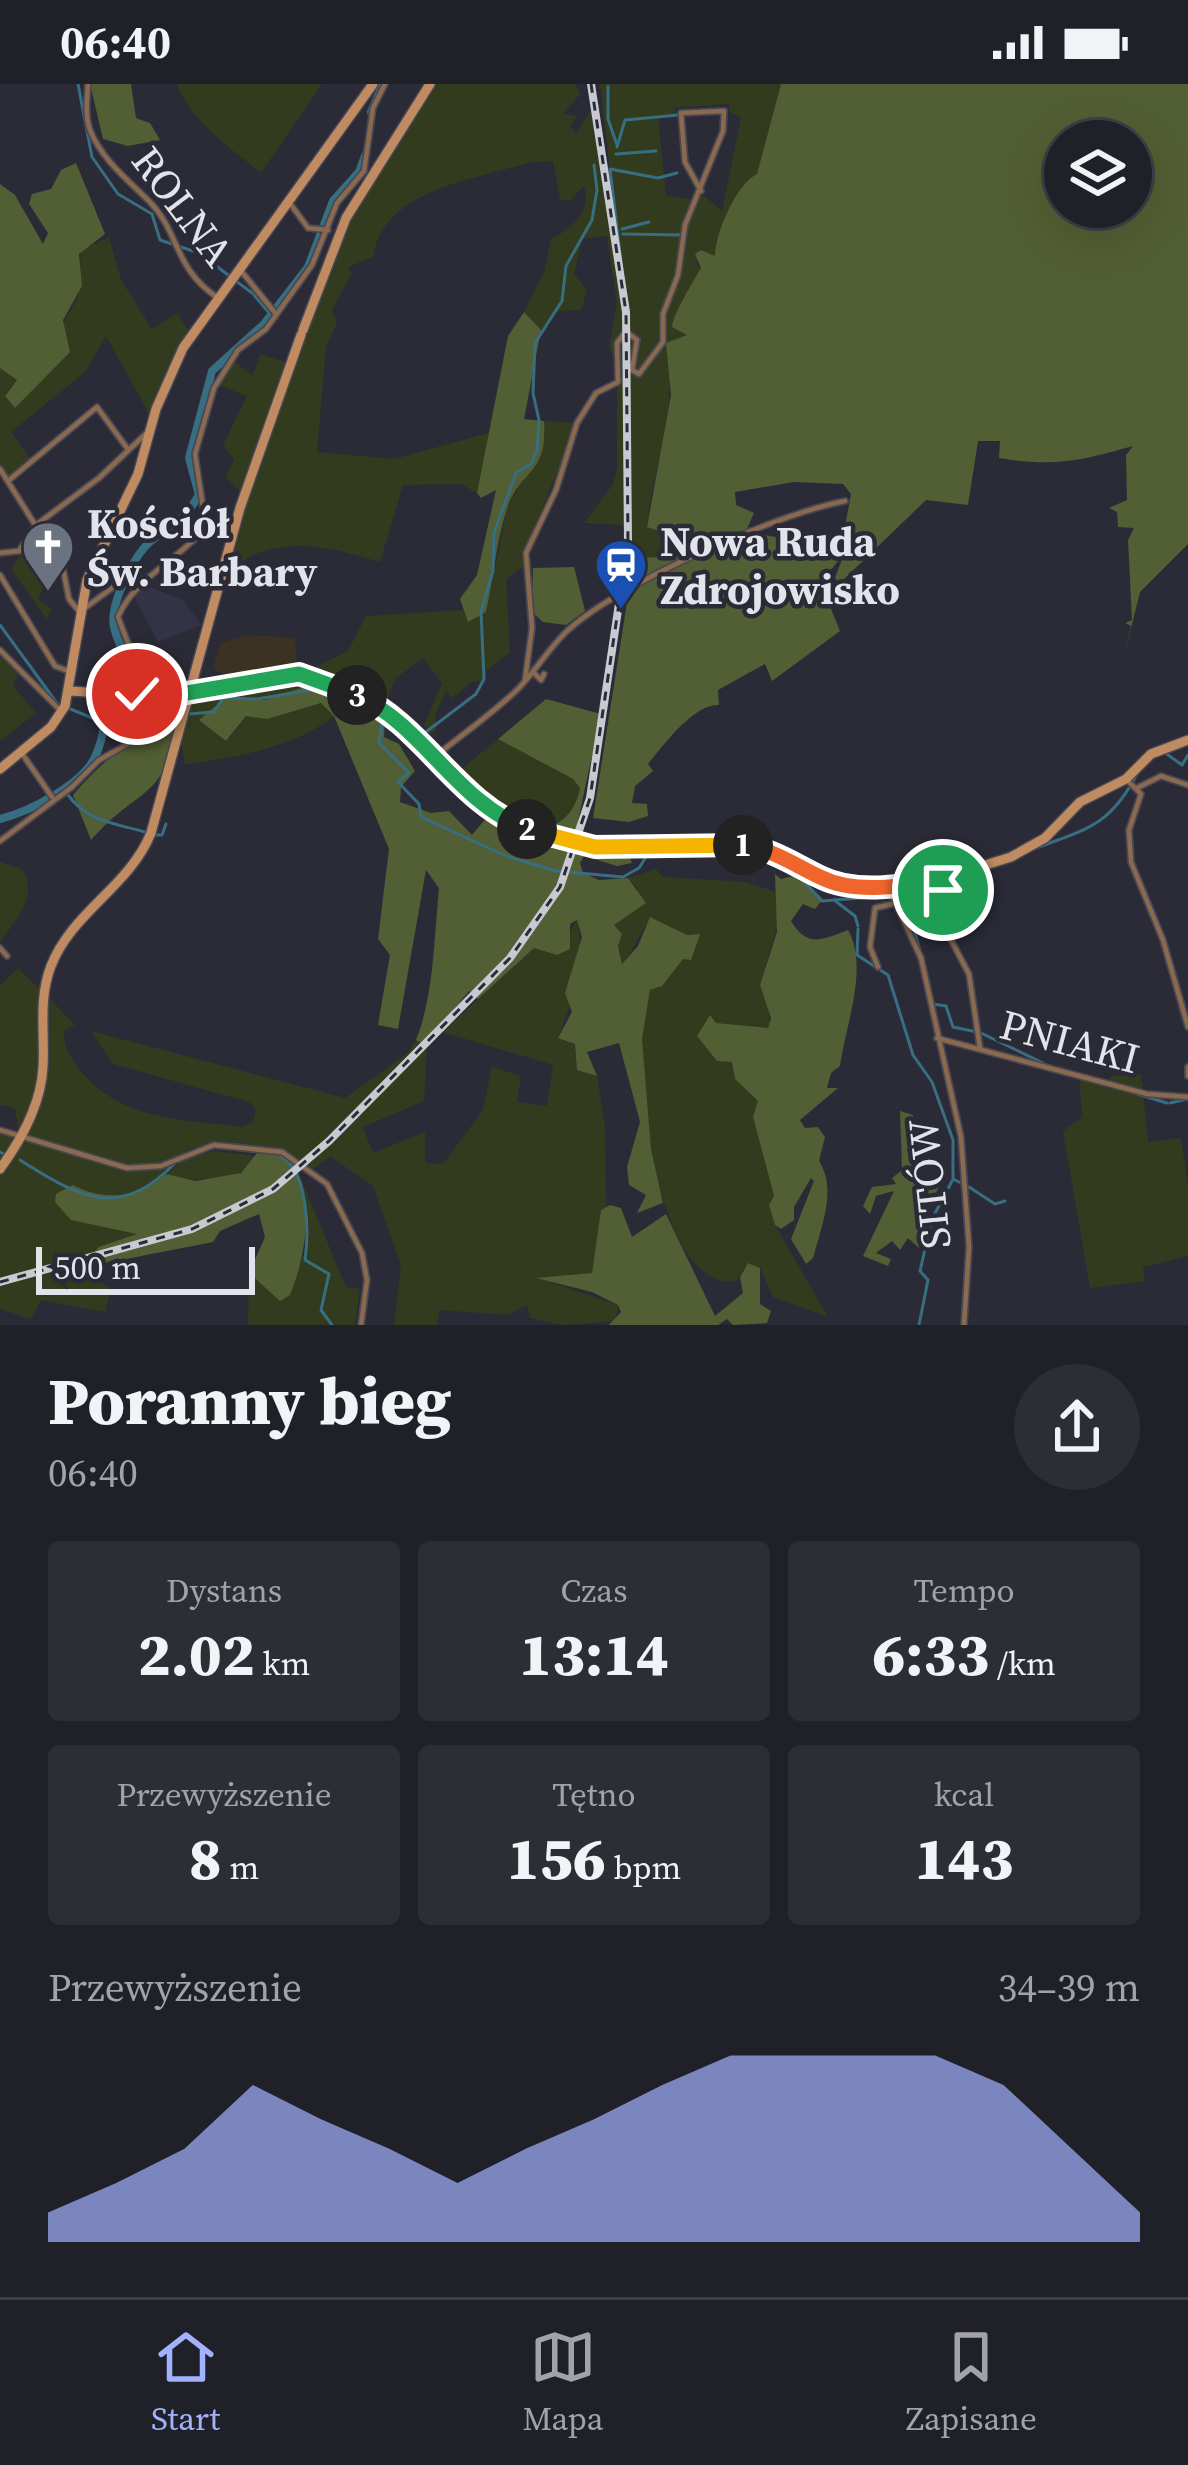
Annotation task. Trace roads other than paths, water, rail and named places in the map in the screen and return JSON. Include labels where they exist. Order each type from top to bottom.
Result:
[{"type":"street","name":"ROLNA","points":[[88,84],[89,128],[127,185],[150,202],[173,248],[218,298]]},
{"type":"street","points":[[0,770],[64,709],[74,672],[79,609],[94,562],[138,474],[182,348],[373,84]]},
{"type":"street","points":[[143,695],[118,617],[130,591],[165,569],[206,527],[195,454],[212,393],[238,350],[263,332],[312,266],[338,203],[364,171],[376,99],[385,84]]},
{"type":"street","points":[[0,1169],[21,1137],[42,1077],[43,1002],[51,966],[68,934],[125,877],[145,847],[240,508],[346,218],[430,84]]},
{"type":"street","points":[[525,680],[532,628],[526,553],[556,490],[577,423],[596,393],[617,385],[622,362],[617,343],[627,334],[637,340],[632,370],[637,374],[648,369],[663,342],[664,310],[678,275],[685,225],[701,191],[724,111],[681,113],[685,162],[701,191]]},
{"type":"street","points":[[289,202],[306,226],[324,230]]},
{"type":"street","points":[[235,276],[274,312]]},
{"type":"street","points":[[8,481],[95,407],[128,448]]},
{"type":"street","points":[[0,554],[20,551],[36,525],[99,478],[151,429]]},
{"type":"street","points":[[0,469],[63,568],[69,599],[79,609]]},
{"type":"street","points":[[432,759],[543,663],[563,635],[618,595],[750,530],[845,501]]},
{"type":"street","points":[[0,575],[55,666],[74,672]]},
{"type":"street","points":[[79,609],[93,607],[124,579]]},
{"type":"street","points":[[0,650],[64,709]]},
{"type":"street","points":[[543,663],[552,664]]},
{"type":"street","points":[[533,672],[541,680],[544,674]]},
{"type":"street","points":[[71,691],[143,695],[313,676],[388,710],[432,759],[510,821],[560,841],[595,847],[654,844],[766,850],[843,884],[888,891],[943,885],[1030,848],[1077,804],[1132,784],[1161,776],[1188,785]]},
{"type":"street","points":[[0,841],[51,796],[128,744],[149,707],[169,711]]},
{"type":"street","points":[[1132,784],[1150,754],[1188,740]]},
{"type":"street","points":[[21,752],[51,796]]},
{"type":"street","points":[[1132,784],[1141,804],[1129,830],[1131,862],[1163,940],[1188,1027]]},
{"type":"street","points":[[943,885],[932,906],[969,974],[980,1048]]},
{"type":"street","name":"SITÓW","points":[[888,891],[892,904],[912,928],[966,1176],[964,1325]]},
{"type":"street","points":[[878,965],[870,947],[875,908],[892,904]]},
{"type":"street","points":[[0,948],[7,956]]},
{"type":"street","name":"PNIAKI","points":[[937,1038],[1147,1094],[1188,1097]]},
{"type":"street","points":[[1188,1066],[1188,1076]]},
{"type":"street","points":[[0,1130],[128,1168],[161,1166],[214,1144],[275,1150],[331,1189],[365,1258],[361,1325]]},
{"type":"waterway","points":[[78,84],[92,157],[118,194],[152,214],[160,240],[199,253],[252,293]]},
{"type":"waterway","points":[[371,112],[383,84]]},
{"type":"waterway","points":[[608,86],[608,119],[617,145]]},
{"type":"waterway","points":[[617,147],[625,120],[678,115]]},
{"type":"waterway","points":[[616,154],[656,151]]},
{"type":"waterway","points":[[0,819],[39,804],[79,778],[95,757],[108,714],[143,698],[114,627],[124,581],[144,548],[183,516],[199,495],[189,458],[212,371],[264,324],[308,267],[333,201],[359,172],[365,156]]},
{"type":"waterway","points":[[539,420],[533,393],[535,343],[562,301],[566,266],[592,220],[597,190],[594,165]]},
{"type":"waterway","points":[[628,321],[610,169],[658,178],[677,173]]},
{"type":"waterway","points":[[622,229],[649,222]]},
{"type":"waterway","points":[[623,234],[681,235]]},
{"type":"waterway","points":[[254,295],[270,314]]},
{"type":"waterway","points":[[418,738],[476,694],[484,679],[481,612],[493,571],[494,533],[516,473],[531,464],[537,451],[539,421]]},
{"type":"waterway","points":[[0,625],[59,706]]},
{"type":"waterway","points":[[188,714],[214,712],[223,698],[257,699],[329,687]]},
{"type":"waterway","points":[[343,694],[358,721],[374,715]]},
{"type":"waterway","points":[[68,708],[102,722]]},
{"type":"waterway","points":[[377,714],[382,724],[379,743],[409,773],[398,782],[419,804],[421,817],[506,856],[556,871],[623,877],[639,868],[651,849]]},
{"type":"waterway","points":[[1164,752],[1182,765],[1188,755]]},
{"type":"waterway","points":[[1036,848],[1096,823],[1118,804],[1138,772]]},
{"type":"waterway","points":[[68,795],[93,816],[145,832]]},
{"type":"waterway","points":[[154,835],[162,835],[166,824]]},
{"type":"waterway","points":[[656,841],[688,842]]},
{"type":"waterway","points":[[786,862],[822,901],[934,892]]},
{"type":"waterway","points":[[904,894],[929,983]]},
{"type":"waterway","points":[[834,900],[855,916],[858,926]]},
{"type":"waterway","points":[[858,929],[857,955],[888,975],[913,1055],[932,1082],[953,1140],[953,1179],[961,1183]]},
{"type":"waterway","points":[[933,1004],[946,1006],[953,1027],[977,1032]]},
{"type":"waterway","points":[[981,1033],[1043,1063]]},
{"type":"waterway","points":[[1137,1094],[1167,1103]]},
{"type":"waterway","points":[[1170,1103],[1188,1099]]},
{"type":"waterway","points":[[236,1149],[268,1153]]},
{"type":"waterway","points":[[0,1152],[4,1154]]},
{"type":"waterway","points":[[278,1154],[296,1173],[301,1187],[305,1260],[329,1274],[321,1310],[332,1325]]},
{"type":"waterway","points":[[20,1160],[62,1185],[100,1197],[136,1192],[176,1162]]},
{"type":"waterway","points":[[919,1325],[928,1280],[920,1271],[932,1219],[952,1181]]},
{"type":"waterway","points":[[969,1187],[995,1204],[1005,1201]]},
{"type":"railway","points":[[0,1282],[192,1229],[273,1189],[329,1141],[510,958],[560,887],[590,798],[628,543],[626,312],[591,84]]},
{"type":"place","name":"Kościół Św. Barbary","points":[[48,593]]},
{"type":"place","name":"Nowa Ruda Zdrojowisko","points":[[621,611]]}]
